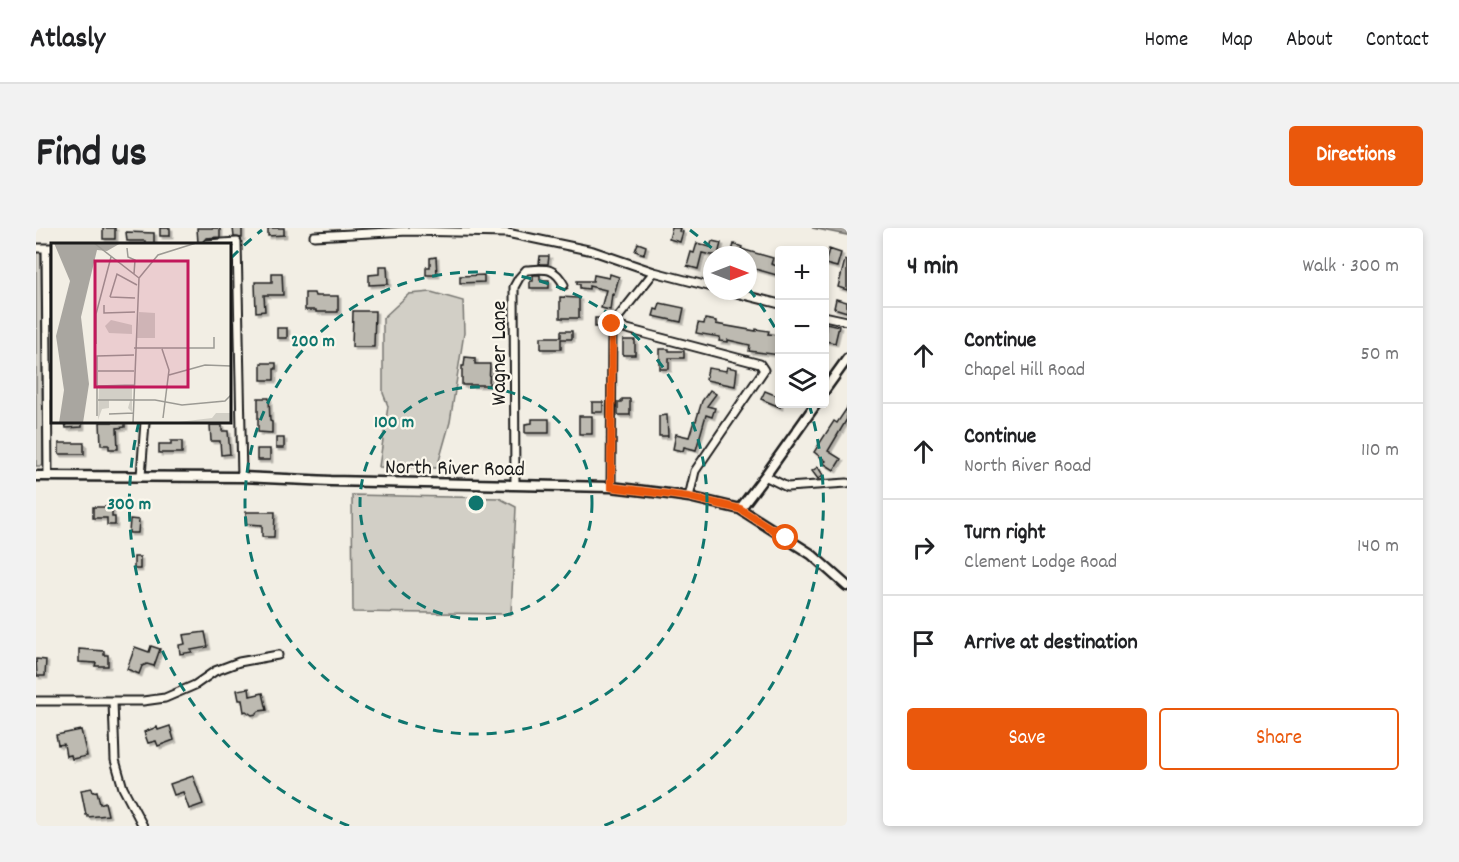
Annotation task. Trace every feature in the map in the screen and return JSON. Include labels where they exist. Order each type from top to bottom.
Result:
[{"type":"street","points":[[314,236],[408,231],[507,233],[593,251],[654,272],[703,285]]},
{"type":"street","points":[[222,243],[237,242],[242,477]]},
{"type":"street","points":[[36,248],[49,248],[48,475]]},
{"type":"street","name":"Wagner Lane","points":[[515,485],[514,287],[526,270],[542,269],[552,270],[564,285]]},
{"type":"street","points":[[611,487],[612,324],[654,272]]},
{"type":"street","points":[[757,298],[775,303]]},
{"type":"street","points":[[829,317],[847,321]]},
{"type":"street","points":[[612,324],[760,364],[764,370],[695,471],[689,497]]},
{"type":"street","points":[[829,385],[847,359]]},
{"type":"street","points":[[740,509],[813,408]]},
{"type":"street","points":[[141,476],[146,423]]},
{"type":"street","name":"North River Road","points":[[36,476],[242,477],[611,487],[689,497],[740,509],[811,554],[847,586]]},
{"type":"street","points":[[765,476],[787,487],[847,483]]},
{"type":"street","points":[[36,701],[143,701],[165,698],[195,685],[215,671],[238,662],[278,655]]},
{"type":"street","points":[[113,701],[115,760],[123,788],[143,826]]},
{"type":"shaded area","points":[[812,228],[847,228],[847,235]]},
{"type":"shaded area","points":[[36,252],[41,252],[43,466],[36,466]]},
{"type":"shaded area","points":[[431,292],[463,301],[464,333],[450,422],[437,468],[379,467],[388,406],[383,393],[383,318],[409,294]]},
{"type":"shaded area","points":[[352,495],[499,498],[516,507],[511,614],[353,612]]},
{"type":"building","points":[[103,228],[115,228],[115,239],[103,239]]},
{"type":"building","points":[[160,228],[170,228],[170,236],[160,236]]},
{"type":"building","points":[[197,228],[220,228],[220,237],[206,238],[202,243],[198,243]]},
{"type":"building","points":[[233,228],[242,228],[242,238],[234,237]]},
{"type":"building","points":[[268,228],[284,228],[284,235],[268,236]]},
{"type":"building","points":[[672,228],[680,228],[679,231],[683,232],[680,242],[669,239]]},
{"type":"building","points":[[126,232],[154,233],[154,243],[127,241]]},
{"type":"building","points":[[712,241],[721,243],[720,246],[710,246]]},
{"type":"building","points":[[638,243],[646,246],[644,254],[635,251]]},
{"type":"building","points":[[697,243],[707,246],[703,246],[698,269],[687,266],[691,252],[694,253]]},
{"type":"building","points":[[829,249],[841,253],[837,267],[829,265]]},
{"type":"building","points":[[757,254],[773,258],[771,264],[775,265],[775,275],[757,270]]},
{"type":"building","points":[[540,256],[549,256],[548,264],[539,264]]},
{"type":"building","points":[[436,257],[437,275],[426,275],[426,267],[430,267],[430,258]]},
{"type":"building","points":[[845,260],[847,260],[847,290],[838,287]]},
{"type":"building","points":[[379,266],[387,266],[388,284],[369,285],[369,275],[379,274]]},
{"type":"building","points":[[272,273],[282,273],[283,295],[264,295],[265,311],[256,312],[255,282],[272,282]]},
{"type":"building","points":[[610,274],[619,277],[614,295],[612,294],[610,310],[601,308],[606,290],[589,286],[589,289],[580,288],[577,281],[593,281],[594,275],[609,278]]},
{"type":"building","points":[[484,275],[484,282],[460,283],[460,276]]},
{"type":"building","points":[[533,275],[540,275],[540,280],[549,280],[549,288],[530,288]]},
{"type":"building","points":[[305,293],[314,293],[315,296],[338,296],[338,312],[305,310]]},
{"type":"building","points":[[560,297],[579,298],[579,318],[560,318]]},
{"type":"building","points":[[836,299],[847,302],[847,312],[834,308]]},
{"type":"building","points":[[660,303],[684,308],[681,322],[653,316]]},
{"type":"building","points":[[353,311],[375,311],[374,347],[352,347]]},
{"type":"building","points":[[595,318],[604,318],[604,327],[595,327]]},
{"type":"building","points":[[705,319],[716,321],[716,324],[769,331],[768,334],[775,335],[775,354],[749,351],[750,345],[728,340],[728,342],[719,341],[720,337],[696,333],[698,323],[704,324]]},
{"type":"building","points":[[829,324],[839,326],[835,343],[829,342]]},
{"type":"building","points":[[277,328],[287,328],[287,338],[277,338]]},
{"type":"building","points":[[561,331],[572,331],[572,339],[561,339],[561,349],[541,349],[541,337],[561,337]]},
{"type":"building","points":[[623,340],[635,340],[635,355],[623,355]]},
{"type":"building","points":[[660,349],[684,351],[684,358],[669,358],[669,369],[660,369]]},
{"type":"building","points":[[465,357],[475,358],[475,364],[490,364],[489,385],[462,385],[462,366],[464,366]]},
{"type":"building","points":[[261,363],[276,363],[274,380],[261,380]]},
{"type":"building","points":[[727,367],[737,369],[735,386],[706,380],[708,368],[726,371]]},
{"type":"building","points":[[710,390],[716,394],[707,406],[715,408],[712,417],[706,415],[696,450],[684,447],[683,451],[673,449],[676,434],[689,437],[702,401]]},
{"type":"building","points":[[765,391],[775,395],[775,405],[761,399]]},
{"type":"building","points":[[258,398],[269,398],[272,433],[258,432]]},
{"type":"building","points":[[622,399],[630,399],[630,415],[618,415],[618,402],[622,402]]},
{"type":"building","points":[[592,402],[603,402],[603,412],[592,412]]},
{"type":"building","points":[[847,408],[847,419],[828,451],[841,459],[834,470],[823,463],[826,461],[814,452],[834,421],[837,423]]},
{"type":"building","points":[[667,415],[668,436],[659,436],[659,416]]},
{"type":"building","points":[[579,416],[592,416],[592,434],[579,434]]},
{"type":"building","points":[[532,419],[549,419],[549,433],[525,433],[525,424],[532,423]]},
{"type":"building","points":[[65,423],[82,423],[82,427],[66,428]]},
{"type":"building","points":[[100,423],[125,423],[125,427],[117,428],[118,449],[109,449],[109,445],[101,445]]},
{"type":"building","points":[[210,425],[222,425],[222,431],[228,431],[230,454],[221,455],[220,441],[211,441]]},
{"type":"building","points":[[276,438],[284,438],[284,448],[276,448]]},
{"type":"building","points":[[171,441],[182,441],[182,453],[159,453],[159,444],[171,444]]},
{"type":"building","points":[[59,443],[84,443],[84,454],[59,454]]},
{"type":"building","points":[[257,449],[270,449],[270,460],[257,460]]},
{"type":"building","points":[[818,467],[823,475],[818,479],[812,471]]},
{"type":"building","points":[[93,507],[112,507],[115,525],[107,525],[107,518],[93,518]]},
{"type":"building","points":[[246,512],[275,512],[274,537],[262,537],[262,525],[246,524]]},
{"type":"building","points":[[130,519],[139,520],[138,533],[129,533]]},
{"type":"building","points":[[134,557],[140,557],[140,569],[134,569]]},
{"type":"building","points":[[205,632],[208,647],[180,654],[179,645],[185,644],[183,635]]},
{"type":"building","points":[[151,646],[160,649],[154,666],[147,664],[142,666],[139,674],[127,669],[135,647],[149,652]]},
{"type":"building","points":[[79,649],[104,651],[104,655],[108,655],[108,666],[79,662]]},
{"type":"building","points":[[36,659],[46,660],[45,676],[37,676]]},
{"type":"building","points":[[249,688],[250,696],[263,693],[267,710],[252,715],[244,712],[237,690]]},
{"type":"building","points":[[170,726],[174,740],[158,746],[156,741],[148,743],[144,732],[157,727],[158,730]]},
{"type":"building","points":[[81,730],[87,756],[72,759],[71,755],[66,756],[64,744],[58,745],[56,735]]},
{"type":"building","points":[[193,776],[203,804],[189,809],[183,792],[174,795],[170,784]]},
{"type":"building","points":[[92,788],[93,792],[97,791],[100,804],[105,802],[108,815],[88,817],[86,815],[81,790]]},
{"type":"route","points":[[612,324],[611,487],[689,497],[740,509],[786,538]]}]
